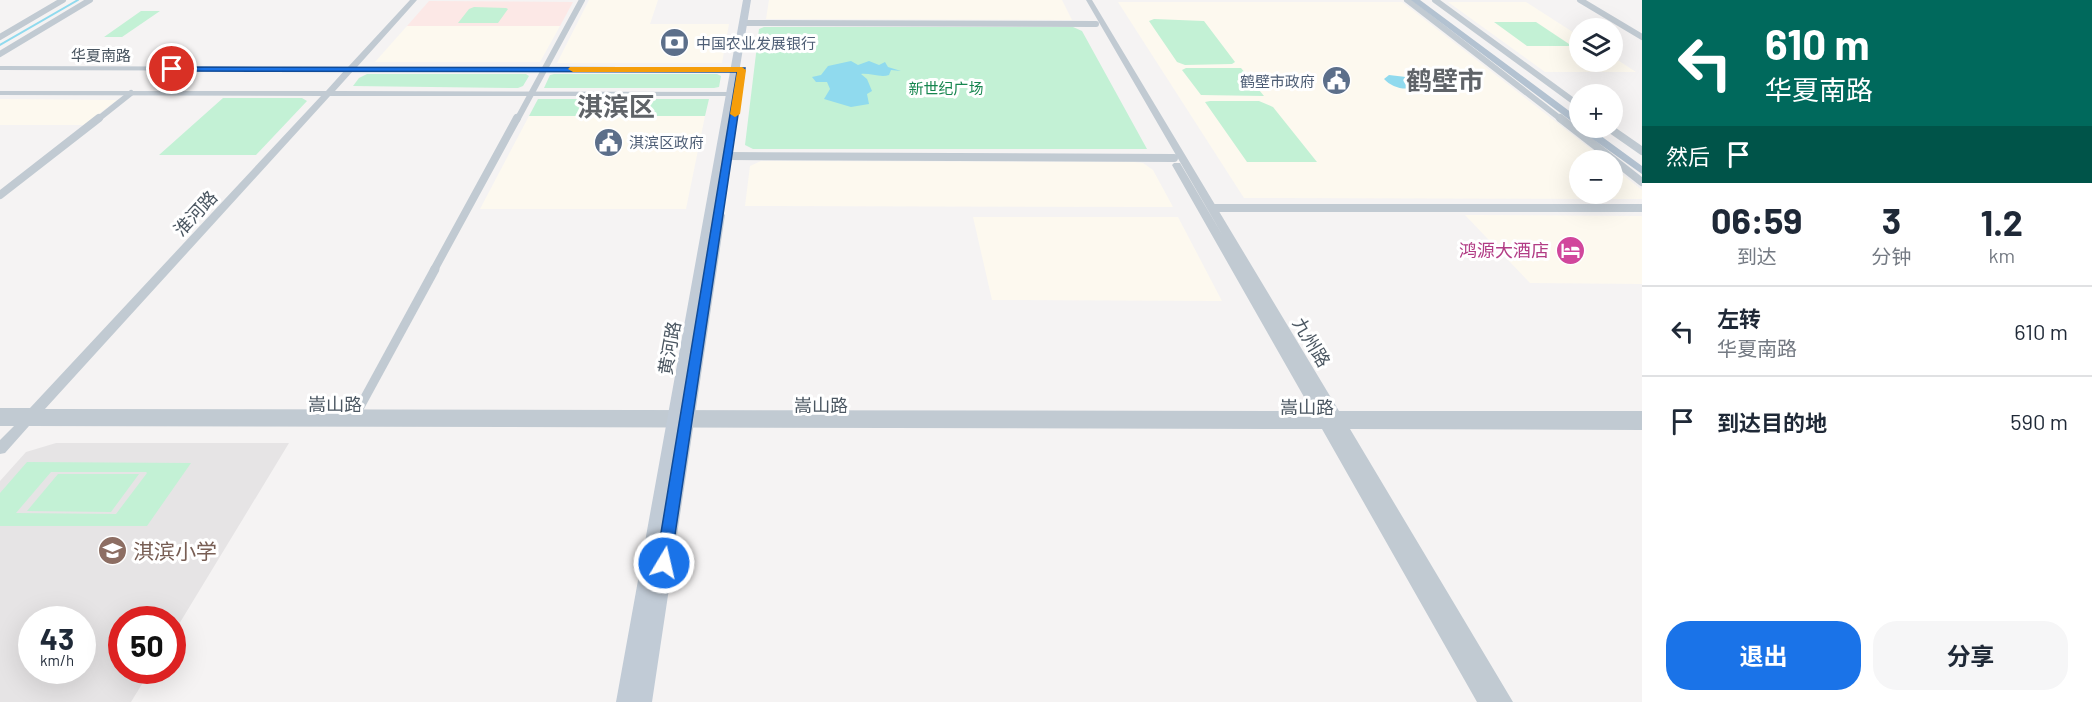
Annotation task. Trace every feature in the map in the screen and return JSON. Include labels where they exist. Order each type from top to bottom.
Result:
[{"type":"main road","name":"黄河路","points":[[642,702],[681,419],[746,23],[747,0]]},
{"type":"main road","name":"黄河路","points":[[746,23],[753,0]]},
{"type":"main road","points":[[1415,0],[1569,116]]},
{"type":"main road","points":[[1425,0],[1569,107]]},
{"type":"main road","name":"黄河路","points":[[626,702],[729,154],[734,94]]},
{"type":"main road","points":[[1597,138],[1642,171]]},
{"type":"main road","points":[[1611,138],[1642,161]]},
{"type":"street","points":[[0,37],[63,0]]},
{"type":"street","points":[[0,54],[90,0]]},
{"type":"street","name":"淮河路","points":[[0,448],[414,0]]},
{"type":"street","points":[[356,414],[582,0]]},
{"type":"street","name":"九州路","points":[[1082,0],[1172,156],[1504,702]]},
{"type":"street","name":"九州路","points":[[1089,0],[1212,208],[1486,702]]},
{"type":"street","points":[[1407,0],[1642,182]]},
{"type":"street","points":[[1435,0],[1569,98]]},
{"type":"street","points":[[1580,0],[1642,37]]},
{"type":"street","points":[[746,23],[1096,24]]},
{"type":"street","name":"华夏南路","points":[[0,68],[738,70]]},
{"type":"street","points":[[0,93],[734,94]]},
{"type":"street","points":[[0,195],[131,93]]},
{"type":"street","points":[[1623,138],[1642,152]]},
{"type":"street","points":[[729,154],[1172,156]]},
{"type":"street","points":[[1212,208],[1642,208]]},
{"type":"street","name":"嵩山路","points":[[0,413],[29,417],[681,419],[1331,420],[1642,416]]},
{"type":"street","name":"嵩山路","points":[[0,421],[29,417],[356,414],[681,419]]},
{"type":"street","name":"嵩山路","points":[[1331,420],[1642,425]]},
{"type":"shaded area","points":[[589,0],[658,0],[650,24],[729,24],[722,63],[557,63]]},
{"type":"shaded area","points":[[769,0],[1062,0],[1072,20],[766,19]]},
{"type":"shaded area","points":[[429,1],[573,2],[560,26],[407,26]]},
{"type":"shaded area","name":"鹤壁市政府","points":[[1118,2],[1402,2],[1569,132],[1569,138],[1577,138],[1592,150],[1569,150],[1569,199],[1244,198]]},
{"type":"shaded area","points":[[1448,2],[1526,2],[1569,30],[1569,72],[1545,72]]},
{"type":"shaded area","points":[[407,26],[560,26],[540,62],[375,62]]},
{"type":"shaded area","points":[[1623,64],[1636,72],[1623,72]]},
{"type":"shaded area","points":[[0,99],[117,100],[84,125],[0,125]]},
{"type":"shaded area","points":[[529,116],[705,116],[686,209],[480,209]]},
{"type":"shaded area","points":[[761,161],[1143,163],[1153,170],[1173,207],[745,206],[750,166]]},
{"type":"shaded area","name":"鹤壁市政府","points":[[1623,175],[1642,190],[1642,199],[1623,199]]},
{"type":"shaded area","name":"鸿源大酒店","points":[[1465,215],[1642,216],[1642,284],[1530,283]]},
{"type":"shaded area","points":[[973,217],[1178,217],[1222,301],[992,300]]},
{"type":"shaded area","name":"淇滨小学","points":[[56,443],[289,443],[186,613],[186,606],[108,606],[108,684],[142,684],[131,702],[0,702],[0,481],[26,452]]},
{"type":"green space","points":[[474,7],[508,9],[498,23],[458,23],[469,9]]},
{"type":"green space","points":[[141,11],[160,11],[122,37],[104,37]]},
{"type":"green space","points":[[1154,19],[1204,21],[1235,62],[1232,64],[1185,65],[1177,62],[1149,21]]},
{"type":"green space","points":[[1494,22],[1536,22],[1569,44],[1569,46],[1527,46]]},
{"type":"green space","name":"新世纪广场","points":[[764,27],[1073,27],[1082,31],[1147,149],[753,149],[745,145],[759,29]]},
{"type":"green space","points":[[1186,68],[1241,68],[1264,96],[1201,95],[1182,70]]},
{"type":"green space","points":[[367,74],[526,74],[529,76],[523,86],[518,88],[353,86],[359,78]]},
{"type":"green space","points":[[717,74],[721,76],[719,87],[714,88],[544,88],[550,75]]},
{"type":"green space","points":[[223,98],[302,98],[307,101],[256,155],[159,155]]},
{"type":"green space","points":[[538,99],[709,99],[705,116],[529,116]]},
{"type":"green space","points":[[1259,101],[1273,107],[1317,162],[1247,162],[1205,102]]},
{"type":"green space","points":[[27,462],[191,463],[147,526],[0,526],[0,493]],"holes":[[[51,472],[146,472],[116,514],[16,513]]]},
{"type":"green space","points":[[58,474],[139,474],[111,512],[27,511]]},
{"type":"water","points":[[851,61],[858,65],[869,61],[879,65],[885,62],[888,67],[901,71],[891,70],[886,76],[861,74],[867,79],[872,91],[867,94],[869,104],[851,107],[824,99],[830,89],[827,82],[816,82],[812,77],[821,75],[828,66]]},
{"type":"water","points":[[1389,75],[1406,77],[1418,85],[1405,89],[1396,87],[1384,79]]},
{"type":"waterway","points":[[0,45],[78,0]]},
{"type":"slow traffic","points":[[573,69],[742,70],[735,114]]},
{"type":"place","name":"中国农业发展银行","points":[[675,43]]},
{"type":"place","name":"鹤壁市政府","points":[[1336,81]]},
{"type":"place","name":"淇滨区政府","points":[[608,142]]},
{"type":"place","name":"鸿源大酒店","points":[[1570,250]]},
{"type":"place","name":"淇滨小学","points":[[112,550]]},
{"type":"district","name":"鹤壁市","points":[[1445,79]]},
{"type":"district","name":"淇滨区","points":[[616,105]]},
{"type":"route","points":[[172,69],[742,70],[664,563]]}]
